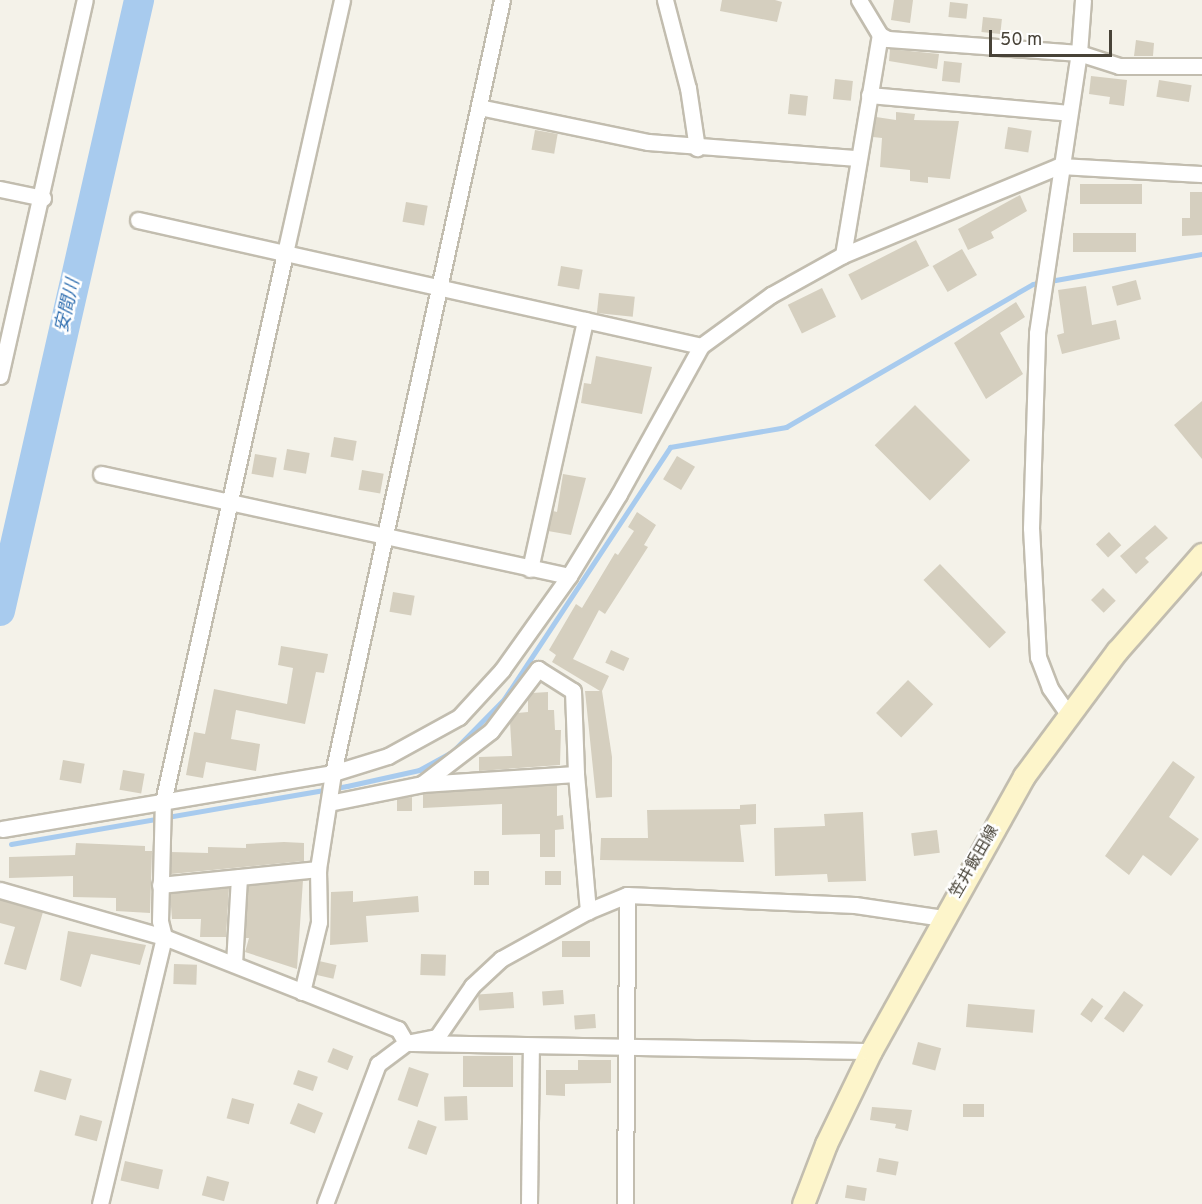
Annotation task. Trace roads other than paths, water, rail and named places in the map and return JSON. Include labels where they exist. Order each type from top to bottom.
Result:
[{"type":"main road","name":"笠井飯田線","points":[[803,1204],[871,1051],[1024,776],[1068,714],[1202,554]]},
{"type":"street","points":[[0,376],[43,198],[84,0]]},
{"type":"street","points":[[100,1204],[164,937],[160,921],[160,830],[163,805],[342,0]]},
{"type":"street","points":[[302,992],[319,922],[318,869],[333,775],[502,0]]},
{"type":"street","points":[[666,0],[688,88],[697,148]]},
{"type":"street","points":[[859,0],[880,35],[888,39],[1079,53],[1119,66],[1202,66]]},
{"type":"street","points":[[1068,714],[1050,688],[1038,657],[1030,528],[1037,333],[1059,166],[1079,53],[1083,0]]},
{"type":"street","points":[[843,255],[857,158],[880,35]]},
{"type":"street","points":[[869,95],[1069,113]]},
{"type":"street","points":[[479,107],[648,142],[697,148],[857,158]]},
{"type":"street","points":[[2,829],[163,805],[333,775],[388,756],[459,717],[502,670],[569,576],[619,495],[701,346],[771,295],[843,255],[1059,166],[1202,174]]},
{"type":"street","points":[[0,189],[43,198]]},
{"type":"street","points":[[138,220],[701,346]]},
{"type":"street","points":[[531,570],[585,320]]},
{"type":"street","points":[[101,474],[383,538],[569,576]]},
{"type":"street","points":[[422,784],[491,731],[538,669],[573,691],[576,774],[588,911]]},
{"type":"street","points":[[330,801],[422,784],[576,774]]},
{"type":"street","points":[[160,885],[318,869]]},
{"type":"street","points":[[234,964],[239,877]]},
{"type":"street","points":[[0,890],[164,937],[398,1029],[406,1043]]},
{"type":"street","points":[[325,1204],[378,1065],[406,1043],[437,1037],[472,986],[501,958],[588,911],[627,895],[855,905],[943,918]]},
{"type":"street","points":[[625,1204],[627,895]]},
{"type":"street","points":[[406,1043],[871,1051]]},
{"type":"street","points":[[529,1204],[531,1046]]},
{"type":"waterway","name":"安間川","points":[[0,611],[139,0]]},
{"type":"waterway","points":[[11,844],[347,786],[419,770],[452,752],[504,699],[670,447],[786,427],[1033,284],[1202,254]]}]
